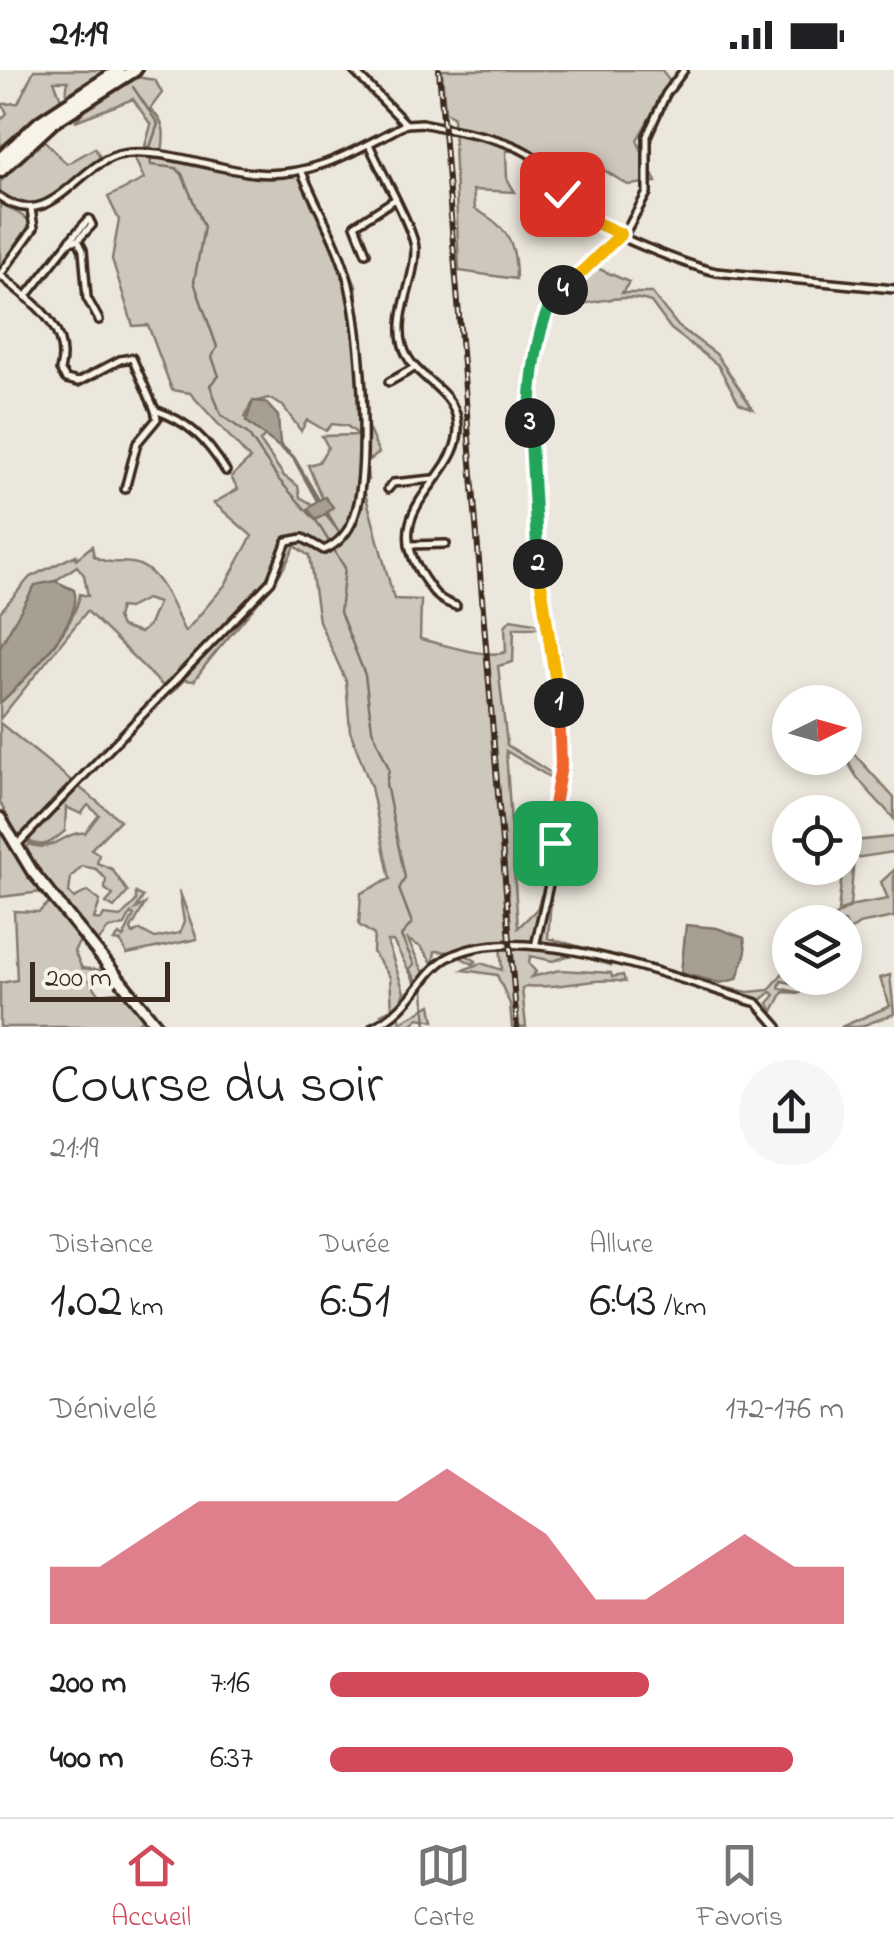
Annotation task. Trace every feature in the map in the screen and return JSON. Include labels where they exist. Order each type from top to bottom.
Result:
[{"type":"highway","points":[[0,159],[40,122],[119,70]]},
{"type":"highway","points":[[0,171],[53,122],[136,70]]},
{"type":"main road","points":[[0,818],[16,848],[158,1027]]},
{"type":"street","points":[[353,70],[406,124]]},
{"type":"street","points":[[536,942],[555,858],[553,811],[561,757],[556,668],[532,514],[530,406],[540,341],[555,295],[576,281],[622,234],[646,193],[647,136],[666,94],[684,70]]},
{"type":"street","points":[[0,197],[31,209],[50,204],[110,158],[150,155],[256,173],[302,172],[406,124],[422,123],[524,151],[543,165],[562,194],[586,218],[716,272],[894,289]]},
{"type":"street","points":[[369,144],[416,244],[401,326],[404,350],[414,368],[449,398],[457,417],[454,450],[415,506],[409,545],[434,596],[456,606]]},
{"type":"street","points":[[16,848],[271,581],[287,541],[303,538],[317,549],[332,546],[352,523],[358,502],[361,399],[351,292],[302,172]]},
{"type":"street","points":[[366,253],[355,224],[394,200]]},
{"type":"street","points":[[31,209],[34,228],[0,275],[54,327],[62,350],[60,370],[66,378],[78,382],[120,360],[132,358],[154,410],[157,419],[138,443],[125,489]]},
{"type":"street","points":[[26,297],[69,242],[89,219],[92,225],[78,240],[69,242]]},
{"type":"street","points":[[78,240],[84,250],[84,286],[98,320]]},
{"type":"street","points":[[388,382],[414,368]]},
{"type":"street","points":[[154,410],[186,422],[204,438],[226,471]]},
{"type":"street","points":[[388,489],[393,483],[433,479]]},
{"type":"street","points":[[409,545],[446,544]]},
{"type":"street","points":[[373,1027],[404,1009],[450,956],[536,942],[757,1003],[778,1027]]},
{"type":"shaded area","points":[[34,70],[111,70],[72,95],[66,93],[68,81],[54,81],[61,99],[0,147],[0,121],[7,113],[2,104],[18,103]]},
{"type":"shaded area","points":[[442,70],[662,70],[670,82],[637,140],[656,182],[628,185],[586,159],[558,178],[530,151],[506,151],[507,179],[515,192],[473,190],[475,209],[495,222],[512,245],[516,279],[459,271],[453,116],[445,112]]},
{"type":"shaded area","points":[[136,77],[155,80],[162,93],[150,109],[163,129],[162,153],[145,146],[151,125],[133,99],[75,121],[96,99]]},
{"type":"shaded area","points":[[43,139],[67,164],[95,148],[101,159],[66,188],[41,201],[28,203],[0,192],[0,182]]},
{"type":"shaded area","points":[[131,150],[263,171],[306,171],[356,286],[366,423],[379,453],[366,463],[368,480],[362,482],[394,599],[421,600],[420,639],[476,652],[506,652],[505,626],[511,619],[541,624],[542,628],[514,628],[513,662],[498,666],[507,745],[554,775],[553,779],[506,751],[518,928],[537,909],[541,896],[551,900],[548,938],[603,953],[610,965],[573,954],[553,961],[530,956],[529,964],[536,972],[531,977],[560,970],[623,975],[625,982],[527,986],[522,989],[526,1027],[512,1027],[510,1004],[497,975],[463,970],[481,963],[502,970],[500,945],[458,950],[476,961],[473,964],[450,952],[435,951],[433,964],[421,947],[408,940],[424,973],[416,984],[393,941],[387,941],[404,992],[398,1009],[401,1022],[431,1005],[434,1021],[419,1018],[408,1027],[381,1027],[385,1024],[381,1014],[392,1009],[390,977],[373,952],[374,935],[359,925],[361,893],[390,879],[371,787],[350,731],[346,681],[319,621],[309,556],[295,546],[262,599],[194,681],[184,680],[171,694],[87,611],[0,719],[0,703],[59,638],[80,594],[88,596],[84,575],[77,566],[55,581],[35,586],[0,647],[0,612],[30,577],[76,555],[76,559],[92,546],[99,559],[132,563],[151,573],[165,591],[185,632],[225,585],[252,536],[214,503],[238,489],[231,477],[250,459],[190,393],[172,390],[148,325],[133,326],[112,259],[119,220],[108,197],[144,179]],"holes":[[[268,398],[283,406],[301,431],[307,420],[326,431],[332,424],[347,426],[359,435],[322,436],[328,447],[319,462],[308,465],[326,507],[322,510],[300,497],[298,486],[284,476],[260,441],[269,433],[245,417],[251,403]],[[146,599],[158,603],[149,625],[140,633],[121,627],[117,618],[120,607],[128,608]]]},
{"type":"shaded area","points":[[0,202],[32,222],[0,267]]},
{"type":"shaded area","points":[[595,267],[629,282],[622,293],[652,293],[678,326],[716,354],[753,409],[739,403],[718,365],[671,329],[651,302],[621,298],[576,305],[580,294],[576,287]]},
{"type":"shaded area","points":[[253,401],[265,402],[278,416],[280,444],[294,457],[319,500],[325,497],[333,507],[327,512],[339,532],[325,514],[316,520],[308,509],[317,501],[293,458],[246,421]]},
{"type":"shaded area","points":[[55,581],[74,590],[70,618],[49,651],[0,703],[0,647],[35,585]]},
{"type":"shaded area","points":[[0,723],[120,820],[91,849],[99,854],[97,863],[112,869],[128,892],[114,908],[106,903],[113,895],[105,889],[106,879],[96,869],[82,866],[71,877],[69,892],[74,898],[88,891],[100,901],[94,919],[101,920],[104,915],[121,917],[136,901],[136,893],[143,897],[136,909],[145,904],[131,929],[133,934],[140,930],[155,938],[180,933],[184,922],[179,890],[197,939],[127,954],[121,942],[114,941],[119,935],[123,938],[134,915],[131,913],[125,925],[108,929],[96,944],[81,939],[74,951],[82,968],[101,970],[89,980],[99,994],[125,991],[144,1018],[134,1027],[0,1027],[0,983],[17,980],[14,911],[39,912],[55,897],[26,850],[29,844],[52,845],[85,833],[99,815],[88,805],[81,814],[66,807],[65,831],[45,844],[30,842],[30,833],[16,834],[0,802]]},
{"type":"shaded area","points":[[862,763],[894,798],[894,819],[856,775],[862,775]]},
{"type":"shaded area","points":[[0,825],[42,892],[0,897]]},
{"type":"shaded area","points":[[894,837],[894,852],[862,857],[862,840]]},
{"type":"shaded area","points":[[894,870],[894,917],[862,923],[862,905],[854,905],[888,899],[881,882]]},
{"type":"shaded area","points":[[841,885],[852,885],[850,905],[839,905]]},
{"type":"shaded area","points":[[686,925],[717,928],[744,938],[746,952],[737,979],[720,983],[681,973]]},
{"type":"shaded area","points":[[890,975],[894,1014],[859,1027],[841,1027],[890,1006],[880,978]]},
{"type":"shaded area","points":[[716,986],[748,992],[772,986],[772,993],[760,1001]]},
{"type":"shaded area","points":[[775,995],[781,995],[773,1011],[768,1003]]},
{"type":"waterway","points":[[133,87],[158,124],[149,150],[151,165],[176,168],[182,174],[204,227],[194,282],[217,347],[212,357],[219,376],[210,385],[221,415],[248,434],[279,480],[317,522],[345,568],[340,612],[365,675],[372,729],[389,769],[386,784],[405,878],[399,889],[412,923],[401,936],[414,964],[409,969],[424,991],[426,1027]]},
{"type":"railway","points":[[439,70],[517,1027]]},
{"type":"route","points":[[555,843],[553,811],[561,766],[560,712],[532,514],[532,375],[555,295],[576,281],[621,234],[586,218],[562,194]]}]
